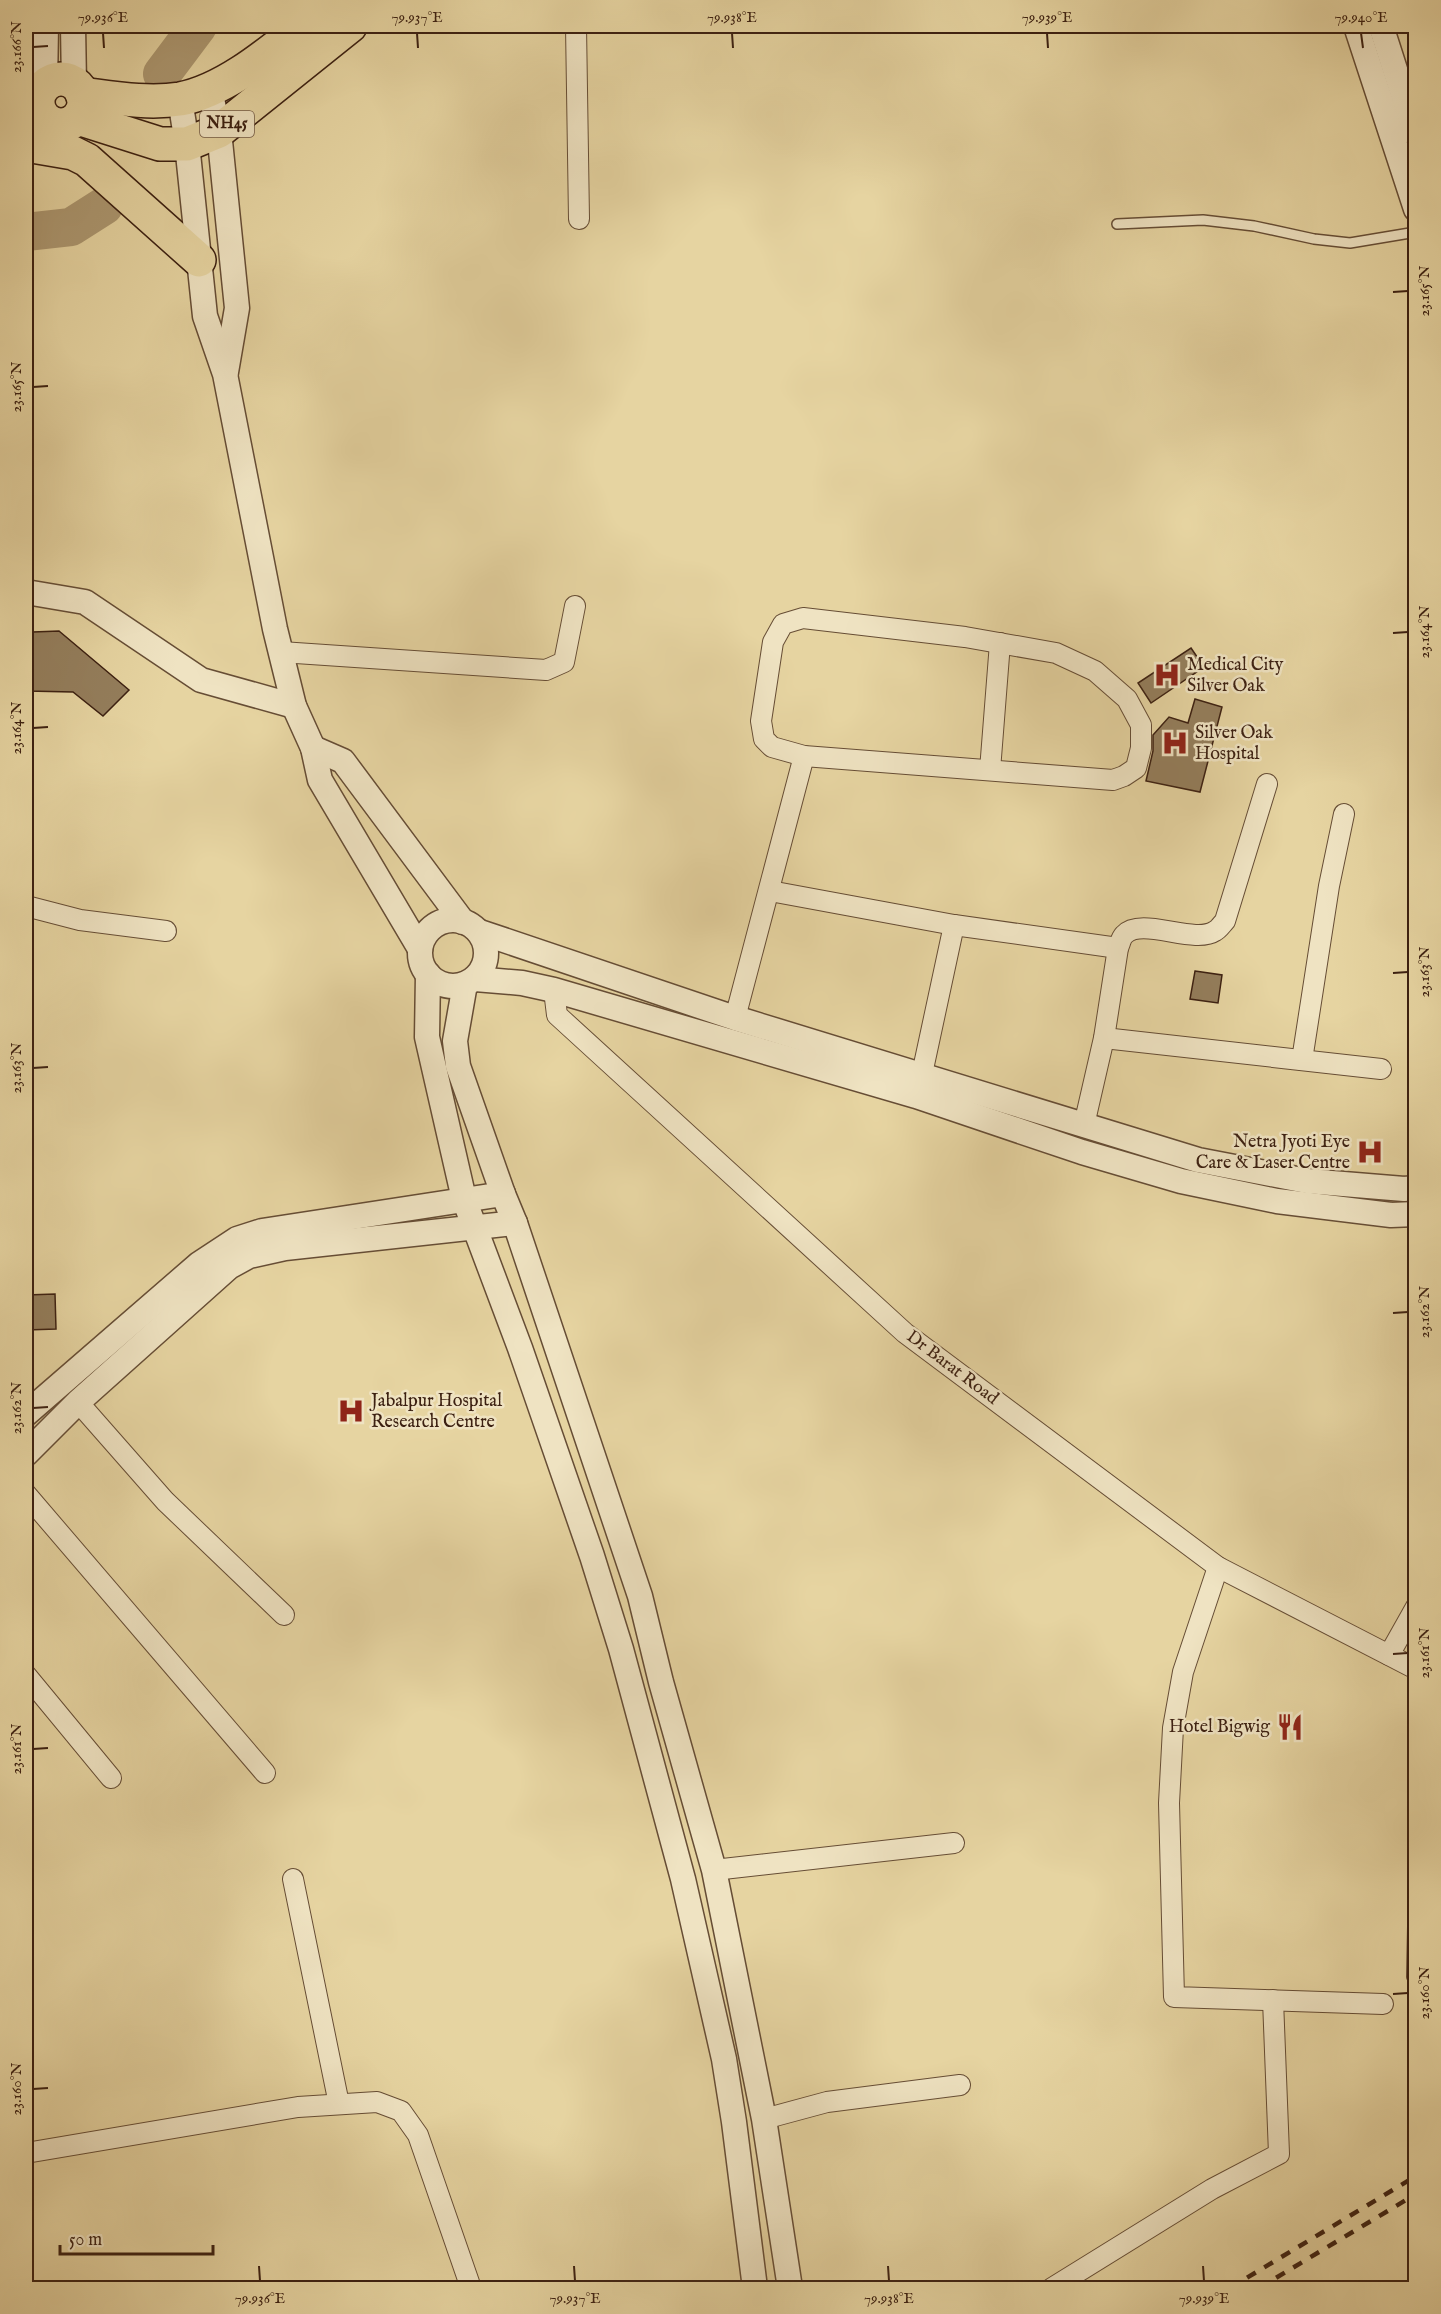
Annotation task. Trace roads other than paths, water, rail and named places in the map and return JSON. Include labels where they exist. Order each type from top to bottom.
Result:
[{"type":"highway","name":"NH45","points":[[52,102],[136,100],[195,94],[273,50],[303,26]]},
{"type":"highway","name":"NH45","points":[[52,102],[160,144],[187,144],[219,131],[350,26]]},
{"type":"highway","points":[[26,144],[73,153],[87,160],[199,260]]},
{"type":"street","points":[[46,26],[52,102]]},
{"type":"street","points":[[52,102],[73,26]]},
{"type":"street","points":[[576,26],[579,219]]},
{"type":"street","points":[[1356,26],[1416,209]]},
{"type":"street","points":[[1381,26],[1416,135]]},
{"type":"street","points":[[195,94],[219,131],[237,308],[225,374]]},
{"type":"street","points":[[195,94],[187,144],[205,316],[225,374],[294,706],[313,748],[320,780],[420,949],[423,967],[428,974],[444,985],[455,986],[470,981],[522,983],[554,990],[916,1096],[1082,1152],[1182,1181],[1277,1201],[1391,1215],[1416,1214]]},
{"type":"street","points":[[26,592],[85,602],[201,680],[294,706]]},
{"type":"street","points":[[281,652],[546,670],[564,662],[574,606]]},
{"type":"street","points":[[802,618],[965,637],[1056,653],[1095,671],[1127,699],[1141,725],[1136,768],[1113,780],[804,756],[772,747],[764,739],[761,721],[773,642],[783,624],[802,618]]},
{"type":"street","points":[[990,770],[1000,643]]},
{"type":"street","points":[[313,748],[343,761],[472,927],[487,950],[486,960],[470,981],[455,1041],[458,1066],[515,1222],[640,1596],[661,1682],[714,1870],[764,2119],[790,2289]]},
{"type":"street","points":[[735,1018],[804,756]]},
{"type":"street","points":[[1084,1125],[1104,1038],[1118,948],[1123,936],[1131,930],[1143,929],[1206,935],[1216,931],[1225,921],[1267,784]]},
{"type":"street","points":[[1302,1060],[1329,886],[1344,814]]},
{"type":"street","points":[[770,891],[954,925],[1118,948]]},
{"type":"street","points":[[26,906],[80,920],[166,932]]},
{"type":"street","points":[[420,949],[423,940],[436,925],[445,921],[472,927],[735,1018],[1198,1160],[1307,1181],[1416,1188]]},
{"type":"street","points":[[922,1074],[954,925]]},
{"type":"street","points":[[428,974],[427,1037],[464,1199],[520,1348],[621,1649],[683,1879],[724,2059],[755,2289]]},
{"type":"street","name":"Dr Barat Road","points":[[554,990],[557,1015],[905,1333],[1218,1567],[1416,1669]]},
{"type":"street","points":[[1104,1038],[1381,1069]]},
{"type":"street","points":[[26,1414],[199,1264],[237,1239],[262,1231],[503,1194]]},
{"type":"street","points":[[26,1454],[78,1402],[229,1267],[249,1256],[285,1248],[515,1222]]},
{"type":"street","points":[[78,1402],[165,1501],[284,1615]]},
{"type":"street","points":[[26,1494],[265,1773]]},
{"type":"street","points":[[1218,1567],[1183,1672],[1173,1728],[1169,1803],[1174,1997],[1383,2004]]},
{"type":"street","points":[[1389,1655],[1416,1607]]},
{"type":"street","points":[[26,1675],[111,1778]]},
{"type":"street","points":[[714,1870],[954,1843]]},
{"type":"street","points":[[293,1879],[339,2104]]},
{"type":"street","points":[[1052,2289],[1212,2189],[1278,2154],[1273,2000]]},
{"type":"street","points":[[764,2119],[827,2102],[960,2085]]},
{"type":"street","points":[[26,2153],[298,2107],[377,2103],[401,2111],[418,2135],[471,2289]]},
{"type":"lane","points":[[1117,224],[1203,220],[1254,226],[1314,239],[1350,243],[1416,232]]},
{"type":"lane","points":[[1412,1977],[1416,1774]]},
{"type":"waterway","points":[[162,74],[198,26]]},
{"type":"waterway","points":[[26,232],[71,227],[104,206]]},
{"type":"railway","points":[[1230,2288],[1416,2176]]},
{"type":"railway","points":[[1259,2288],[1416,2194]]},
{"type":"place","name":"Medical City Silver Oak","points":[[1167,675]]},
{"type":"place","name":"Silver Oak Hospital","points":[[1175,743]]},
{"type":"place","name":"Netra Jyoti Eye Care & Laser Centre","points":[[1370,1152]]},
{"type":"place","name":"Jabalpur Hospital Research Centre","points":[[351,1411]]},
{"type":"place","name":"Hotel Bigwig","points":[[1290,1727]]}]
